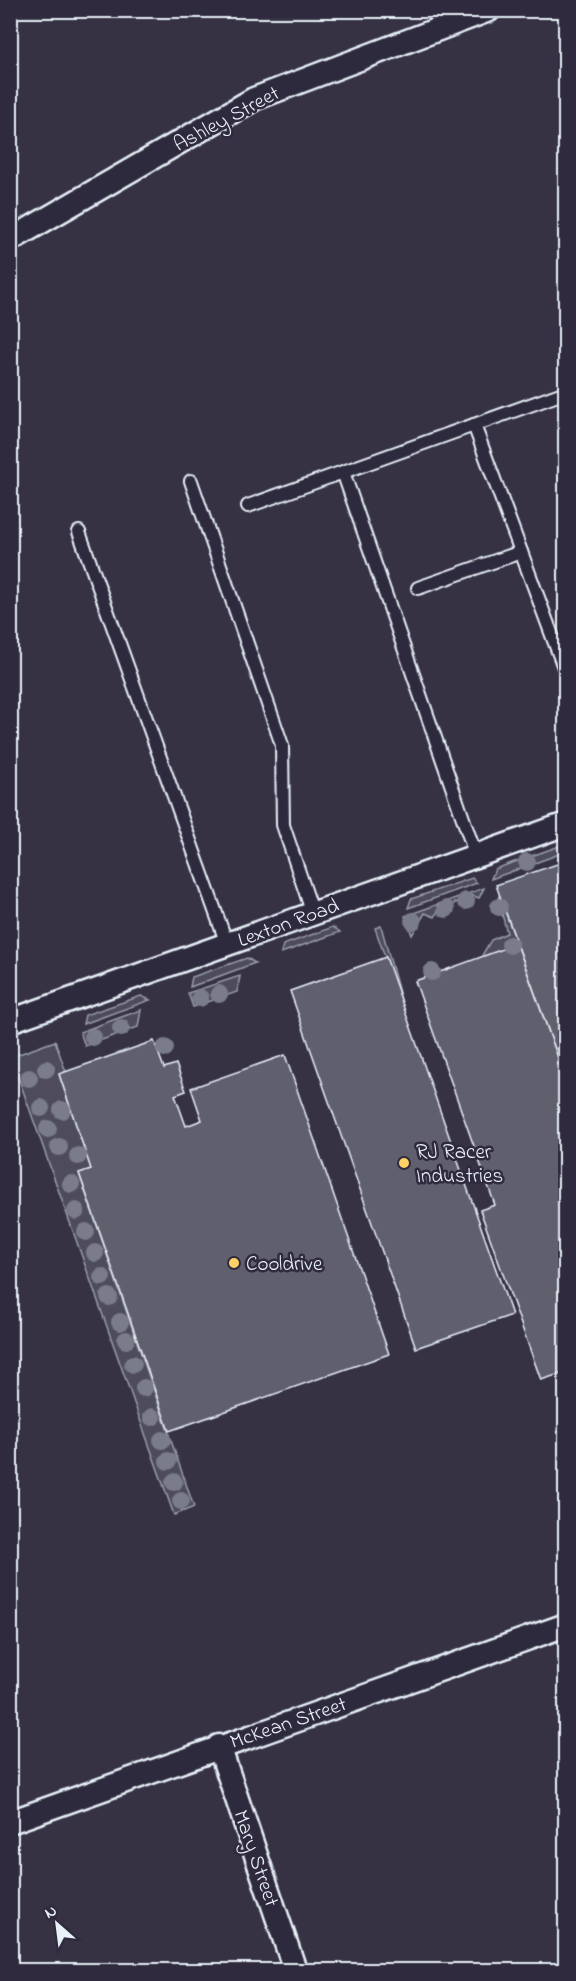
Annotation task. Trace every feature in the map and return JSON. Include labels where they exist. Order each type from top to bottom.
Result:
[{"type":"street","name":"Ashley Street","points":[[10,240],[254,99],[466,15],[489,10]]},
{"type":"street","name":"Lexton Road","points":[[10,1021],[566,824]]},
{"type":"street","name":"McKean Street","points":[[10,1822],[219,1746],[566,1625]]},
{"type":"street","name":"Mary Street","points":[[219,1746],[295,1971]]},
{"type":"lane","points":[[248,506],[566,392]]},
{"type":"lane","points":[[474,425],[566,673]]},
{"type":"lane","points":[[343,472],[476,856]]},
{"type":"lane","points":[[191,481],[282,745],[284,825],[313,914]]},
{"type":"lane","points":[[79,532],[226,944]]},
{"type":"lane","points":[[418,588],[521,552]]},
{"type":"shaded area","points":[[565,844],[565,852],[491,879],[495,869]]},
{"type":"shaded area","points":[[472,878],[477,883],[408,908],[411,899]]},
{"type":"shaded area","points":[[484,888],[479,898],[471,895],[465,906],[455,902],[451,911],[440,906],[435,917],[425,913],[412,935],[405,916]]},
{"type":"shaded area","points":[[499,896],[517,944],[481,957],[491,940],[507,933],[502,914],[492,911]]},
{"type":"shaded area","points":[[381,926],[404,1011],[375,928]]},
{"type":"shaded area","points":[[333,927],[340,932],[281,953],[283,945]]},
{"type":"shaded area","points":[[247,958],[255,963],[190,987],[192,977]]},
{"type":"shaded area","points":[[240,976],[237,992],[193,1007],[188,993]]},
{"type":"shaded area","points":[[141,996],[150,1000],[83,1024],[85,1015]]},
{"type":"shaded area","points":[[141,1010],[138,1027],[85,1046],[80,1032]]},
{"type":"shaded area","points":[[55,1041],[66,1072],[59,1075],[91,1169],[79,1174],[194,1507],[174,1515],[11,1057]]},
{"type":"building","points":[[566,861],[566,1080],[496,885]]},
{"type":"building","points":[[517,944],[566,1080],[566,1372],[541,1380],[480,1210],[495,1205],[415,981]]},
{"type":"building","name":"RJ Racer Industries","points":[[386,957],[512,1315],[416,1348],[290,991]]},
{"type":"building","name":"Cooldrive","points":[[154,1041],[164,1068],[176,1064],[186,1091],[175,1095],[186,1126],[202,1120],[191,1088],[285,1055],[389,1354],[169,1431],[79,1173],[91,1169],[59,1074]]},
{"type":"place","name":"RJ Racer Industries","points":[[404,1163]]},
{"type":"place","name":"Cooldrive","points":[[234,1263]]}]
